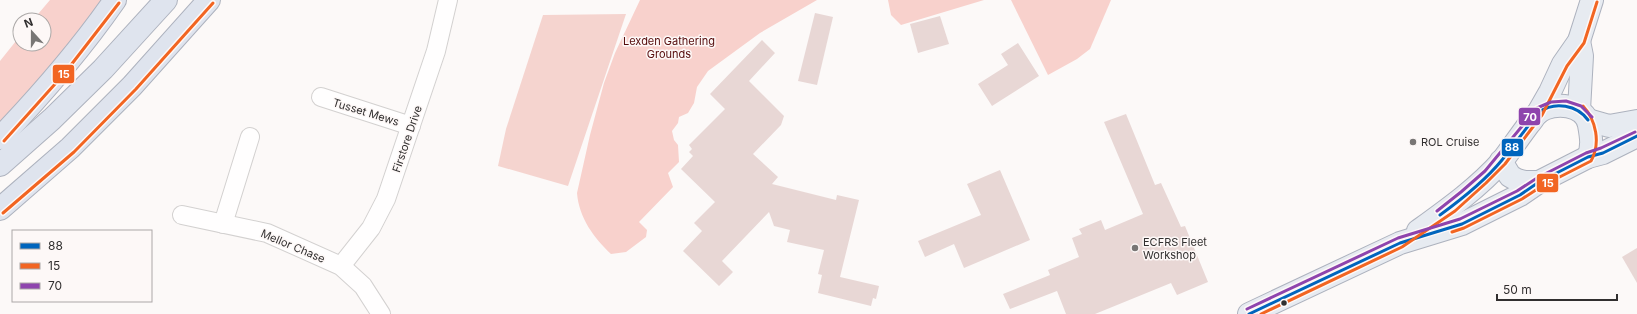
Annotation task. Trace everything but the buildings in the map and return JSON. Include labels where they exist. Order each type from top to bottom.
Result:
[{"type":"highway","points":[[0,138],[30,107],[115,0]]},
{"type":"highway","points":[[0,165],[52,119],[103,69],[166,0]]},
{"type":"highway","points":[[0,210],[70,148],[127,92],[209,0]]},
{"type":"main road","points":[[1400,243],[1452,207],[1501,162],[1538,113],[1563,64],[1579,41],[1591,1]]},
{"type":"main road","points":[[1579,41],[1582,56],[1583,115],[1591,142],[1588,158]]},
{"type":"main road","points":[[1538,113],[1549,107],[1557,105],[1609,126],[1637,121]]},
{"type":"main road","points":[[1249,314],[1400,243],[1462,224],[1520,195],[1539,182],[1637,136]]},
{"type":"main road","points":[[1501,162],[1510,176],[1517,180],[1525,182],[1539,182]]},
{"type":"street","name":"Firstore Drive","points":[[340,266],[371,228],[386,199],[436,51],[448,0]]},
{"type":"street","name":"Tusset Mews","points":[[321,97],[411,126]]},
{"type":"street","points":[[223,224],[250,137]]},
{"type":"street","name":"Mellor Chase","points":[[182,215],[267,233],[340,266],[363,286],[381,314]]},
{"type":"shaded area","points":[[626,14],[568,186],[498,166],[506,129],[543,15]]},
{"type":"green space","points":[[50,0],[112,0],[0,123],[0,61],[12,46],[12,52],[52,52],[52,12],[40,12]]},
{"type":"green space","name":"Lexden Gathering Grounds","points":[[640,0],[817,0],[760,33],[708,71],[697,87],[694,103],[688,113],[679,117],[678,123],[672,131],[674,140],[678,145],[679,162],[668,173],[673,187],[639,222],[647,230],[646,237],[626,252],[611,254],[588,227],[578,202],[577,193],[590,135],[604,83],[615,53]]},
{"type":"green space","points":[[888,0],[984,0],[901,25],[891,15]]},
{"type":"green space","points":[[1011,0],[1111,0],[1090,49],[1077,59],[1048,75]]},
{"type":"transit line","name":"15","points":[[1261,314],[1402,247],[1455,211],[1486,183],[1505,164],[1542,115],[1567,66],[1584,43],[1597,2]]},
{"type":"transit line","name":"15","points":[[4,141],[64,74],[119,3]]},
{"type":"transit line","name":"15","points":[[3,213],[74,152],[136,89],[213,3]]},
{"type":"transit line","name":"70","points":[[1437,211],[1485,171],[1537,108],[1551,102],[1566,101],[1581,106],[1592,117]]},
{"type":"transit line","name":"88","points":[[1440,215],[1488,176],[1539,112],[1552,106],[1565,106],[1578,111],[1588,120]]},
{"type":"transit line","name":"15","points":[[1452,232],[1464,228],[1522,199],[1542,186],[1591,161],[1596,147],[1596,132],[1591,118],[1583,106]]},
{"type":"transit line","name":"70","points":[[1247,309],[1398,238],[1460,219],[1517,191],[1537,178],[1586,153],[1601,148],[1635,132]]},
{"type":"transit line","name":"88","points":[[1249,314],[1400,243],[1462,224],[1520,195],[1539,182],[1588,157],[1603,153],[1637,136]]},
{"type":"place","name":"ROL Cruise","points":[[1413,142]]},
{"type":"place","name":"ECFRS Fleet Workshop","points":[[1135,248]]}]
